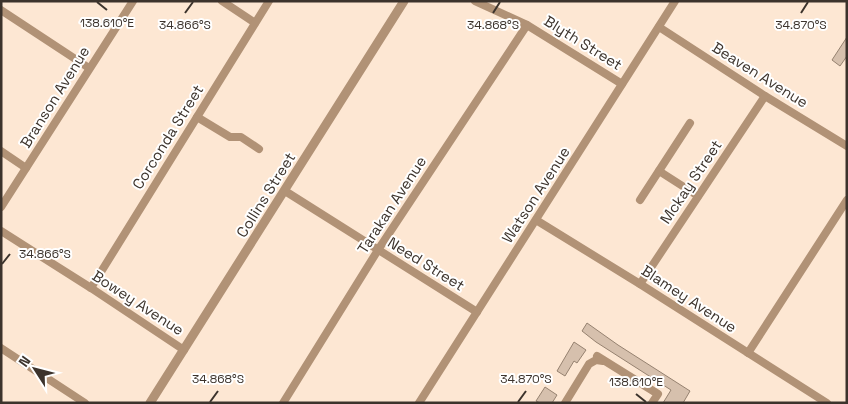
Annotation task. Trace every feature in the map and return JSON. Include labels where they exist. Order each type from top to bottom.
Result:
[{"type":"street","name":"Branson Avenue","points":[[1,207],[133,1]]},
{"type":"street","points":[[222,1],[255,23]]},
{"type":"street","name":"Corconda Street","points":[[91,288],[269,1]]},
{"type":"street","name":"Collins Street","points":[[150,403],[404,1]]},
{"type":"street","name":"Blyth Street","points":[[474,1],[527,25],[622,84]]},
{"type":"street","name":"Watson Avenue","points":[[419,403],[676,1]]},
{"type":"street","points":[[1,10],[89,68]]},
{"type":"street","name":"Tarakan Avenue","points":[[283,403],[378,250],[527,25]]},
{"type":"street","name":"Beaven Avenue","points":[[659,27],[765,96],[847,146]]},
{"type":"street","name":"Mckay Street","points":[[640,284],[765,96]]},
{"type":"street","points":[[197,117],[230,137],[241,137],[259,149]]},
{"type":"street","points":[[640,200],[690,123]]},
{"type":"street","points":[[1,151],[26,168]]},
{"type":"street","points":[[659,171],[698,196]]},
{"type":"street","name":"Need Street","points":[[285,192],[477,312]]},
{"type":"street","points":[[748,353],[847,200]]},
{"type":"street","name":"Blamey Avenue","points":[[536,220],[827,403]]},
{"type":"street","name":"Bowey Avenue","points":[[1,232],[91,288],[184,350]]},
{"type":"street","points":[[1,348],[85,402]]},
{"type":"street","points":[[597,356],[658,394],[652,403]]},
{"type":"street","points":[[565,403],[589,364],[596,360],[604,361]]},
{"type":"building","points":[[847,37],[847,56],[840,66],[832,60]]},
{"type":"building","points":[[587,323],[690,391],[683,403],[663,403],[671,390],[582,331]]},
{"type":"building","points":[[574,342],[586,350],[577,363],[574,361],[565,376],[557,371]]},
{"type":"building","points":[[545,387],[557,395],[552,403],[536,401]]}]
